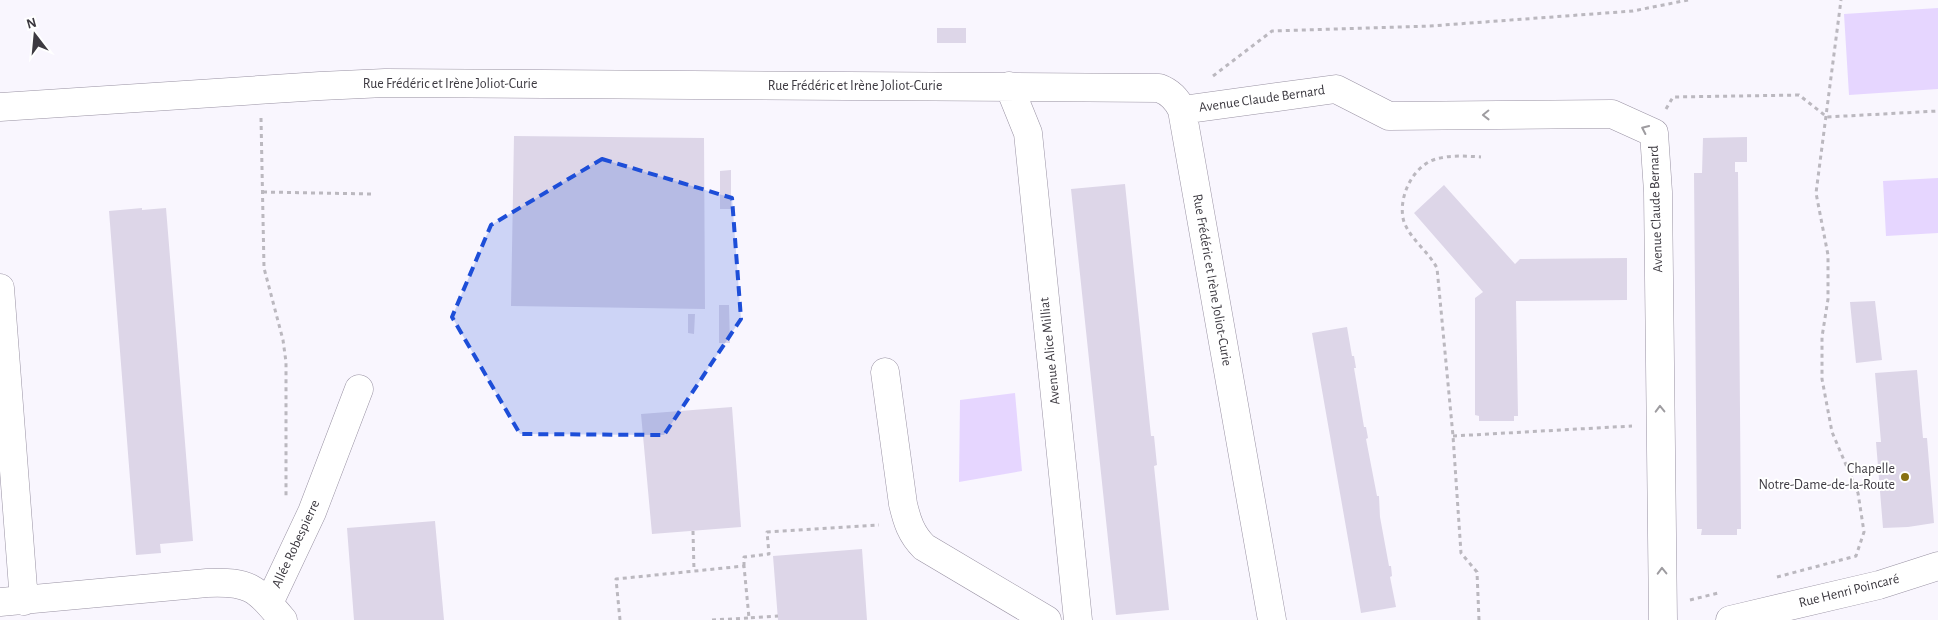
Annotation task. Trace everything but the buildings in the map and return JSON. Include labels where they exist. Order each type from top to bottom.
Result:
[{"type":"street","name":"Rue Frédéric et Irène Joliot-Curie","points":[[0,106],[385,83],[1159,88],[1172,95],[1182,110],[1272,620]]},
{"type":"street","name":"Avenue Alice Milliat","points":[[1010,86],[1028,133],[1078,620]]},
{"type":"street","name":"Avenue Claude Bernard","points":[[1182,110],[1336,88],[1389,116],[1612,114],[1654,133],[1658,192],[1663,614]]},
{"type":"street","name":"Allée Robespierre","points":[[0,288],[12,601],[207,582],[232,582],[246,586],[276,611],[359,389]]},
{"type":"street","points":[[885,372],[907,522],[914,537],[924,547],[1047,620]]},
{"type":"street","name":"Rue Henri Poincaré","points":[[1730,620],[1879,585],[1938,566]]},
{"type":"path","points":[[1206,81],[1272,32],[1430,26],[1614,13],[1688,0]]},
{"type":"path","points":[[1774,578],[1856,556],[1864,532],[1858,493],[1832,432],[1822,379],[1822,337],[1828,299],[1828,255],[1816,193],[1841,0]]},
{"type":"path","points":[[260,90],[264,268],[286,362],[286,513],[312,512]]},
{"type":"path","points":[[1654,133],[1673,97],[1799,95],[1827,117],[1938,111]]},
{"type":"path","points":[[1479,620],[1477,572],[1461,553],[1453,436],[1437,268],[1432,257],[1410,234],[1404,220],[1402,206],[1404,194],[1417,172],[1434,159],[1462,155],[1481,157]]},
{"type":"path","points":[[263,192],[372,194]]},
{"type":"path","points":[[1453,436],[1660,424]]},
{"type":"path","points":[[750,619],[744,557],[769,554],[767,532],[907,522]]},
{"type":"path","points":[[693,531],[694,571]]},
{"type":"path","points":[[620,620],[616,579],[744,566]]},
{"type":"path","points":[[1663,614],[1727,590]]},
{"type":"path","points":[[712,620],[778,616]]},
{"type":"highlighted area","points":[[602,159],[732,198],[741,319],[664,435],[520,434],[452,317],[491,225]]},
{"type":"shaded area","points":[[1938,8],[1938,89],[1849,95],[1844,14]]},
{"type":"shaded area","points":[[1938,178],[1938,233],[1886,236],[1883,181]]},
{"type":"shaded area","points":[[1015,393],[1022,471],[959,482],[960,400]]},
{"type":"place","name":"Chapelle Notre-Dame-de-la-Route","points":[[1905,477]]}]
